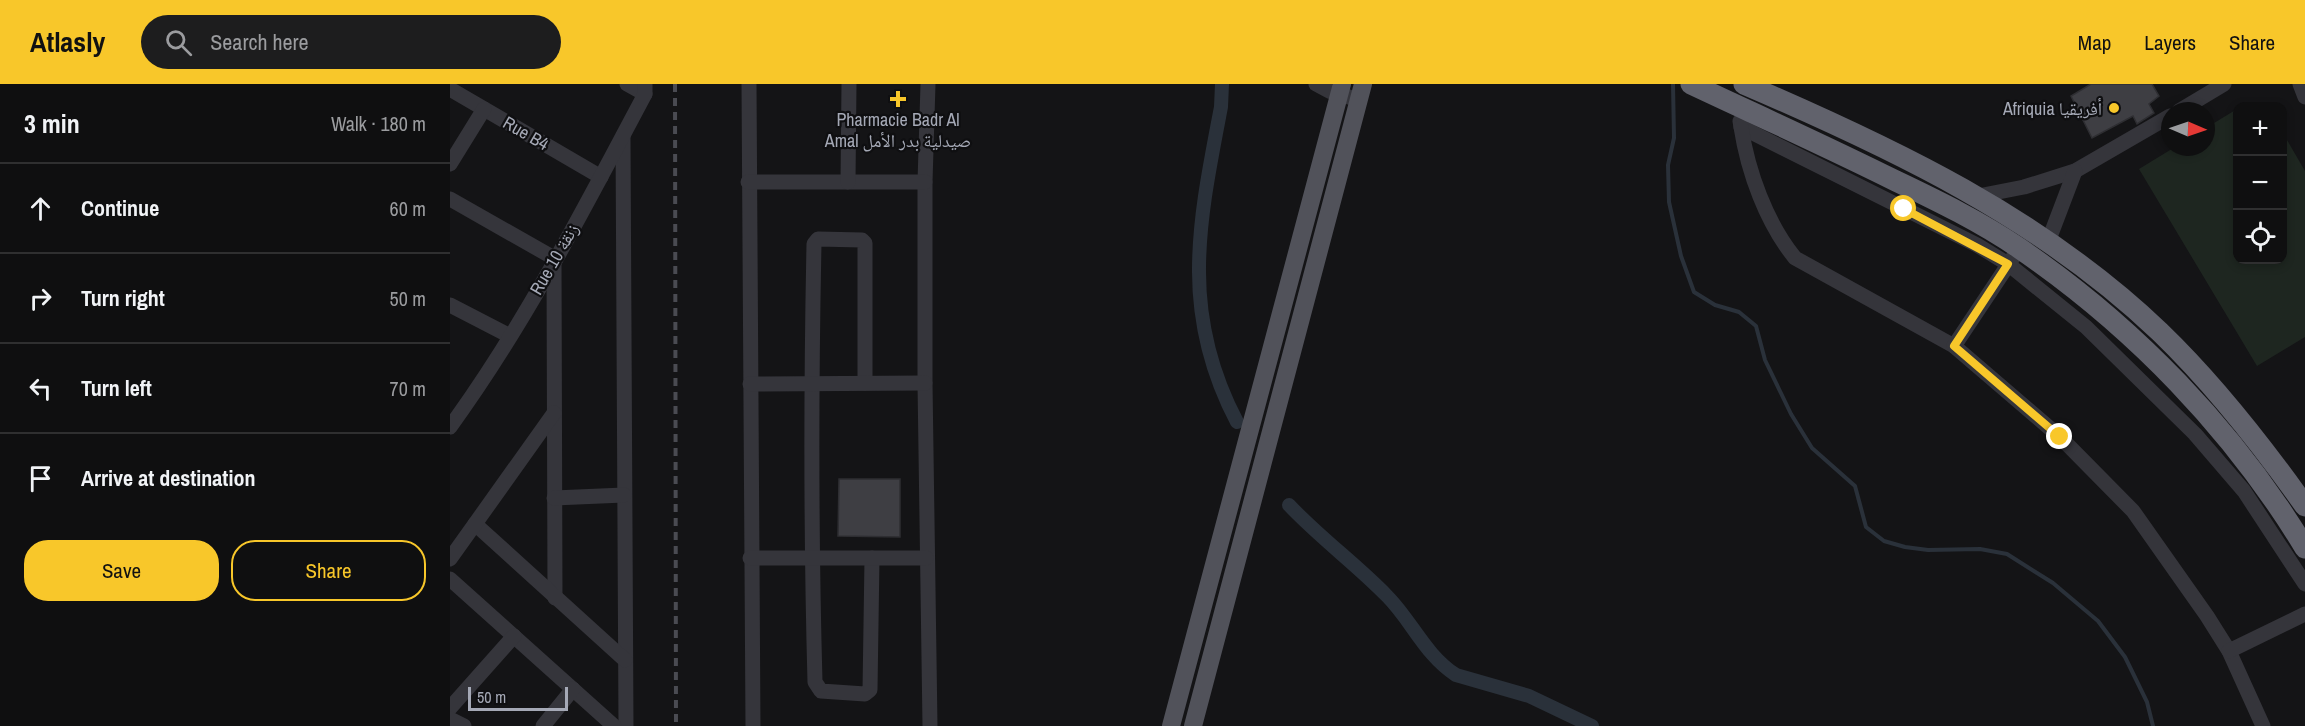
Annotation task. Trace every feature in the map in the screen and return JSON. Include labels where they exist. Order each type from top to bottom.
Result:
[{"type":"highway","points":[[1745,84],[1924,166],[1978,196],[2102,281],[2159,332],[2216,391],[2254,436],[2305,506]]},
{"type":"highway","points":[[1697,87],[1740,116],[1932,199],[2013,256],[2097,308],[2178,382],[2247,464],[2305,548]]},
{"type":"main road","points":[[1171,726],[1340,89]]},
{"type":"main road","points":[[1193,726],[1361,92]]},
{"type":"street","points":[[627,84],[645,89]]},
{"type":"street","points":[[749,84],[750,558],[753,726]]},
{"type":"street","points":[[848,182],[849,84]]},
{"type":"street","points":[[1316,84],[1361,92]]},
{"type":"street","points":[[2194,102],[2224,84]]},
{"type":"street","points":[[2300,84],[2305,97]]},
{"type":"street","points":[[924,85],[926,558],[930,726]]},
{"type":"street","name":"Rue B4","points":[[450,89],[601,177]]},
{"type":"street","name":"Rue 10 زنقة","points":[[452,420],[510,336],[601,177],[645,89]]},
{"type":"street","points":[[450,164],[484,109]]},
{"type":"street","points":[[1740,116],[1747,159],[1761,196],[1780,240],[1795,258],[1954,346],[2060,437],[2133,511],[2229,651],[2263,726]]},
{"type":"street","points":[[1978,196],[2024,187],[2075,171],[2161,121]]},
{"type":"street","points":[[623,135],[626,726]]},
{"type":"street","points":[[2048,242],[2075,171]]},
{"type":"street","points":[[748,182],[925,182]]},
{"type":"street","points":[[450,199],[554,258],[555,598]]},
{"type":"street","points":[[865,383],[865,243],[861,240],[818,239],[814,244],[811,384],[812,558],[816,686],[821,691],[865,694],[870,690],[872,558]]},
{"type":"street","points":[[1954,346],[2013,256],[2195,434],[2244,491],[2305,584]]},
{"type":"street","points":[[450,304],[510,336]]},
{"type":"street","points":[[750,384],[926,382]]},
{"type":"street","points":[[450,559],[554,413]]},
{"type":"street","points":[[554,498],[624,495]]},
{"type":"street","points":[[475,524],[625,660]]},
{"type":"street","points":[[750,558],[926,558]]},
{"type":"street","points":[[450,579],[614,726]]},
{"type":"street","points":[[2229,651],[2305,614]]},
{"type":"street","points":[[450,708],[514,636]]},
{"type":"street","points":[[543,726],[573,689]]},
{"type":"street","points":[[450,719],[464,726]]},
{"type":"shaded area","points":[[2233,111],[2233,264],[2287,264],[2287,140],[2305,171],[2305,337],[2257,366],[2139,169],[2161,156],[2215,156],[2215,122]]},
{"type":"building","name":"Afriquia أفريقيا","points":[[2091,84],[2152,84],[2159,96],[2149,104],[2154,113],[2137,124],[2133,116],[2092,138],[2071,96]]},
{"type":"building","points":[[839,479],[900,479],[900,537],[838,536]]},
{"type":"waterway","points":[[1222,84],[1221,107],[1201,228],[1199,266],[1201,304],[1207,343],[1219,382],[1237,422]]},
{"type":"waterway","points":[[1673,84],[1674,138],[1668,165],[1669,202],[1681,256],[1694,292],[1715,305],[1739,312],[1756,326],[1765,360],[1791,414],[1812,448],[1855,486],[1866,527],[1884,541],[1905,547],[1928,550],[1980,549],[2007,554],[2053,583],[2098,621],[2125,657],[2147,702],[2153,726]]},
{"type":"waterway","points":[[1289,505],[1387,596],[1427,648],[1445,667],[1456,675],[1529,696],[1592,726]]},
{"type":"railway","points":[[675,84],[676,726]]},
{"type":"place","name":"Pharmacie Badr Al Amal صيدلية بدر الأمل","points":[[898,99]]},
{"type":"place","name":"Afriquia أفريقيا","points":[[2114,108]]},
{"type":"route","points":[[1904,209],[1977,245],[2008,264],[1954,346],[2007,395],[2060,437]]}]
